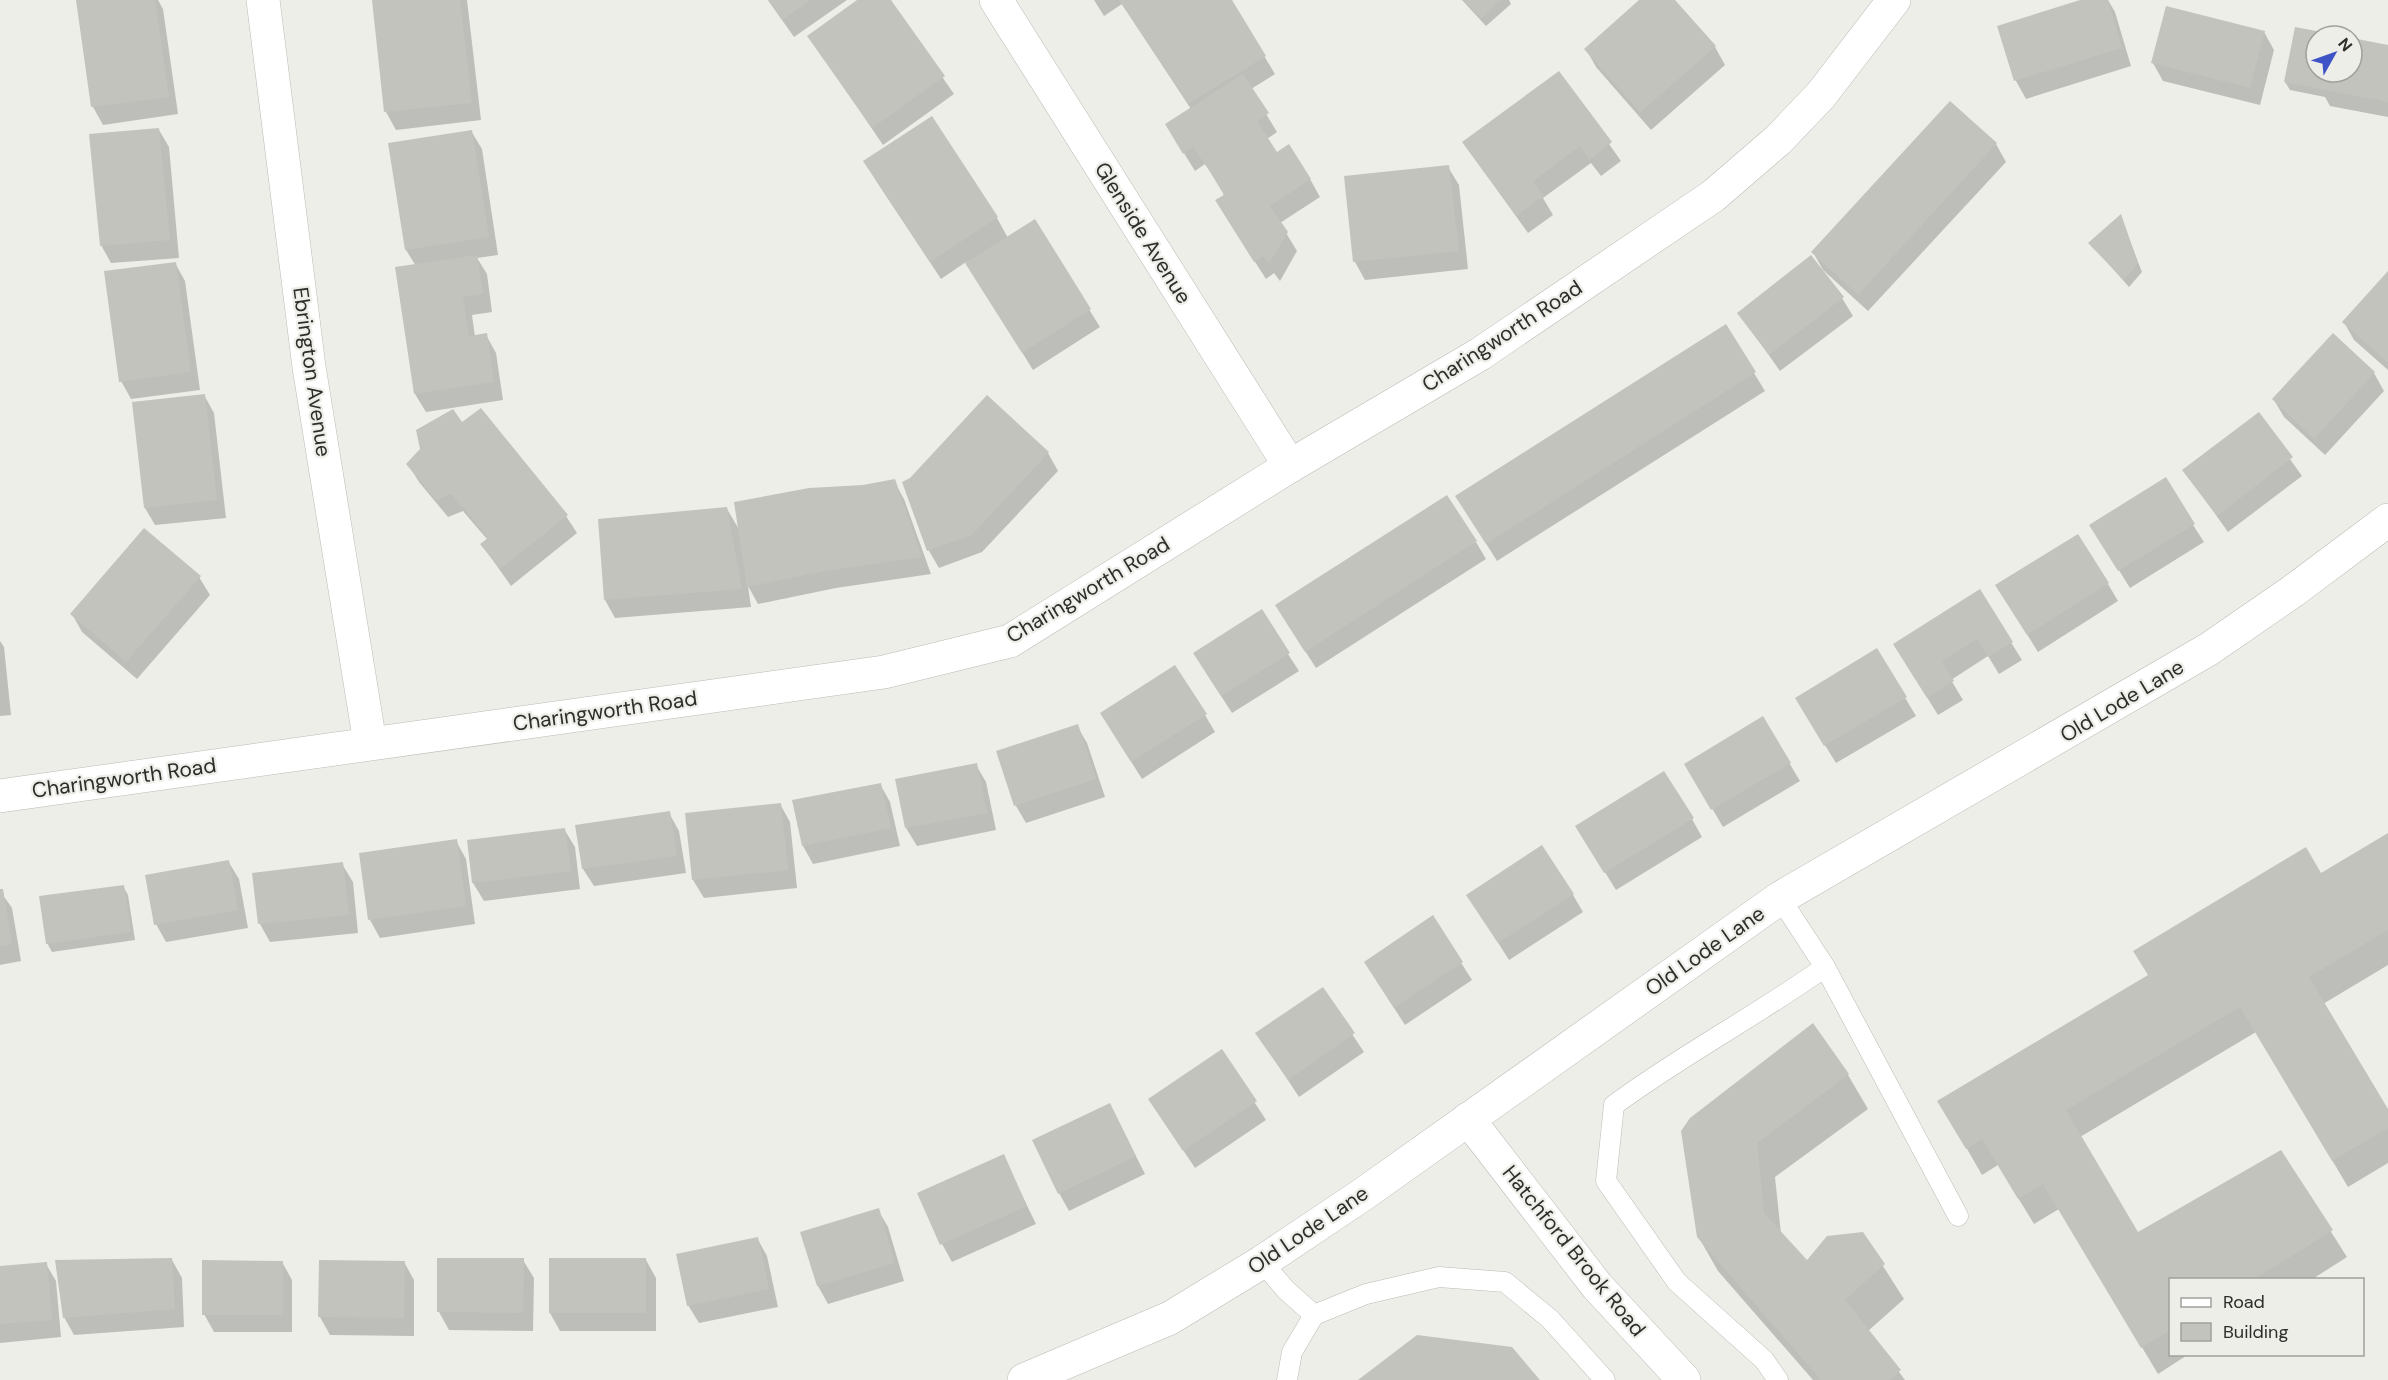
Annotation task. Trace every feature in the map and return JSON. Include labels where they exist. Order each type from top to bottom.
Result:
[{"type":"street","name":"Ebrington Avenue","points":[[263,0],[309,367],[370,743]]},
{"type":"street","name":"Glenside Avenue","points":[[996,0],[1290,466]]},
{"type":"street","name":"Charingworth Road","points":[[0,796],[884,672],[1010,641],[1290,466],[1480,354],[1713,196],[1779,140],[1821,95],[1894,0]]},
{"type":"street","name":"Old Lode Lane","points":[[1024,1380],[1170,1318],[1262,1262],[1780,898],[2209,649],[2293,591],[2388,520]]},
{"type":"street","name":"Hatchford Brook Road","points":[[1468,1119],[1597,1286],[1684,1380]]},
{"type":"lane","points":[[1780,898],[1825,967],[1958,1216]]},
{"type":"lane","points":[[1778,1380],[1764,1360],[1677,1282],[1606,1181],[1614,1105],[1660,1072],[1825,967]]},
{"type":"lane","points":[[1262,1262],[1286,1290],[1314,1315]]},
{"type":"lane","points":[[1287,1380],[1292,1352],[1314,1315],[1366,1294],[1439,1277],[1505,1282],[1550,1319],[1605,1380]]},
{"type":"building","points":[[76,0],[155,0],[169,97],[91,107]]},
{"type":"building","points":[[372,0],[460,0],[472,103],[384,112]]},
{"type":"building","points":[[768,0],[811,0],[782,20]]},
{"type":"building","points":[[857,0],[891,0],[945,76],[872,128],[807,36]]},
{"type":"building","points":[[1119,0],[1232,0],[1266,56],[1188,104]]},
{"type":"building","points":[[1463,0],[1501,0],[1481,19]]},
{"type":"building","points":[[1639,0],[1675,0],[1716,46],[1640,113],[1584,49]]},
{"type":"building","points":[[2080,0],[2108,0],[2122,48],[2014,81],[1997,26]]},
{"type":"building","points":[[2166,6],[2265,31],[2250,88],[2151,63]]},
{"type":"building","points":[[2295,27],[2304,29],[2304,84],[2364,84],[2364,40],[2388,45],[2388,102],[2284,82]]},
{"type":"building","points":[[1559,71],[1612,142],[1589,160],[1580,146],[1533,181],[1544,196],[1516,216],[1462,142]]},
{"type":"building","points":[[1243,74],[1269,113],[1257,121],[1277,152],[1289,144],[1311,179],[1270,206],[1288,232],[1269,264],[1263,256],[1254,262],[1215,200],[1224,195],[1211,173],[1193,147],[1183,154],[1165,124]]},
{"type":"building","points":[[1950,101],[1997,143],[1858,295],[1811,252]]},
{"type":"building","points":[[932,116],[998,217],[930,262],[863,161]]},
{"type":"building","points":[[159,128],[170,240],[100,246],[89,134]]},
{"type":"building","points":[[472,130],[489,237],[405,250],[388,143]]},
{"type":"building","points":[[1449,165],[1459,251],[1353,262],[1344,176]]},
{"type":"building","points":[[2121,214],[2138,263],[2124,280],[2088,243]]},
{"type":"building","points":[[1035,219],[1091,309],[1022,353],[965,263]]},
{"type":"building","points":[[477,255],[483,294],[463,297],[469,336],[487,333],[494,382],[414,394],[395,267]]},
{"type":"building","points":[[1811,255],[1844,297],[1769,355],[1737,313]]},
{"type":"building","points":[[176,262],[191,372],[119,382],[104,271]]},
{"type":"building","points":[[2388,271],[2388,363],[2342,322]]},
{"type":"building","points":[[1726,324],[1756,372],[1486,544],[1455,496]]},
{"type":"building","points":[[2333,333],[2375,372],[2314,439],[2272,399]]},
{"type":"building","points":[[205,394],[217,500],[144,508],[132,402]]},
{"type":"building","points":[[987,395],[1049,452],[972,535],[927,551],[902,482],[910,478]]},
{"type":"building","points":[[481,408],[568,515],[500,569],[480,544],[488,538],[451,494],[436,500],[406,464],[420,449],[416,430],[453,409],[462,422]]},
{"type":"building","points":[[2259,412],[2293,457],[2217,516],[2182,470]]},
{"type":"building","points":[[2166,477],[2195,524],[2118,571],[2089,525]]},
{"type":"building","points":[[895,479],[922,557],[825,571],[747,587],[734,502],[809,488],[863,485]]},
{"type":"building","points":[[1447,495],[1477,541],[1305,652],[1275,605]]},
{"type":"building","points":[[727,507],[742,589],[604,600],[598,519]]},
{"type":"building","points":[[144,528],[201,576],[126,662],[70,614]]},
{"type":"building","points":[[2078,534],[2109,583],[2027,635],[1995,585]]},
{"type":"building","points":[[1980,589],[2013,642],[1988,657],[1977,639],[1942,661],[1954,681],[1927,698],[1893,644]]},
{"type":"building","points":[[1262,609],[1290,653],[1221,696],[1193,653]]},
{"type":"building","points":[[1877,648],[1907,697],[1824,746],[1795,698]]},
{"type":"building","points":[[1175,665],[1207,714],[1131,762],[1100,713]]},
{"type":"building","points":[[1763,716],[1791,763],[1711,810],[1684,764]]},
{"type":"building","points":[[1078,724],[1096,779],[1014,806],[996,751]]},
{"type":"building","points":[[977,763],[987,813],[905,828],[895,779]]},
{"type":"building","points":[[1664,771],[1694,818],[1604,873],[1575,826]]},
{"type":"building","points":[[881,783],[891,828],[802,846],[792,800]]},
{"type":"building","points":[[781,803],[788,870],[692,880],[685,813]]},
{"type":"building","points":[[670,811],[677,856],[582,869],[575,825]]},
{"type":"building","points":[[565,828],[571,871],[472,883],[467,840]]},
{"type":"building","points":[[2388,833],[2388,930],[2309,977],[2388,1109],[2388,1128],[2332,1161],[2240,1007],[2066,1110],[2138,1232],[2281,1150],[2333,1230],[2256,1278],[2169,1278],[2169,1331],[2141,1348],[2043,1184],[2018,1199],[1982,1139],[1966,1149],[1937,1101],[2148,975],[2133,951],[2306,847],[2321,873]]},
{"type":"building","points":[[457,839],[466,906],[368,920],[359,853]]},
{"type":"building","points":[[1542,845],[1574,894],[1498,943],[1466,895]]},
{"type":"building","points":[[229,860],[238,910],[154,925],[145,875]]},
{"type":"building","points":[[343,862],[349,915],[258,924],[252,873]]},
{"type":"building","points":[[124,885],[131,932],[46,944],[39,896]]},
{"type":"building","points":[[0,889],[3,889],[12,944],[0,946]]},
{"type":"building","points":[[1433,915],[1463,962],[1394,1008],[1364,962]]},
{"type":"building","points":[[1323,987],[1355,1033],[1288,1080],[1255,1033]]},
{"type":"building","points":[[1813,1023],[1849,1074],[1757,1143],[1764,1213],[1807,1260],[1827,1236],[1863,1232],[1885,1264],[1845,1300],[1901,1370],[1889,1380],[1821,1380],[1697,1237],[1681,1131],[1690,1118]]},
{"type":"building","points":[[1222,1049],[1257,1101],[1183,1151],[1148,1099]]},
{"type":"building","points":[[1110,1103],[1136,1156],[1058,1194],[1032,1140]]},
{"type":"building","points":[[1004,1154],[1027,1206],[940,1245],[917,1193]]},
{"type":"building","points":[[879,1208],[895,1263],[817,1286],[800,1232]]},
{"type":"building","points":[[758,1237],[769,1289],[687,1306],[676,1254]]},
{"type":"building","points":[[172,1258],[175,1309],[63,1318],[55,1260]]},
{"type":"building","points":[[437,1258],[524,1258],[523,1313],[437,1312]]},
{"type":"building","points":[[549,1258],[646,1258],[646,1313],[549,1313]]},
{"type":"building","points":[[202,1260],[283,1261],[283,1315],[202,1315]]},
{"type":"building","points":[[319,1260],[405,1261],[404,1318],[318,1317]]},
{"type":"building","points":[[47,1262],[52,1320],[0,1324],[0,1266]]},
{"type":"building","points":[[1417,1335],[1512,1347],[1540,1380],[1358,1380]]}]
